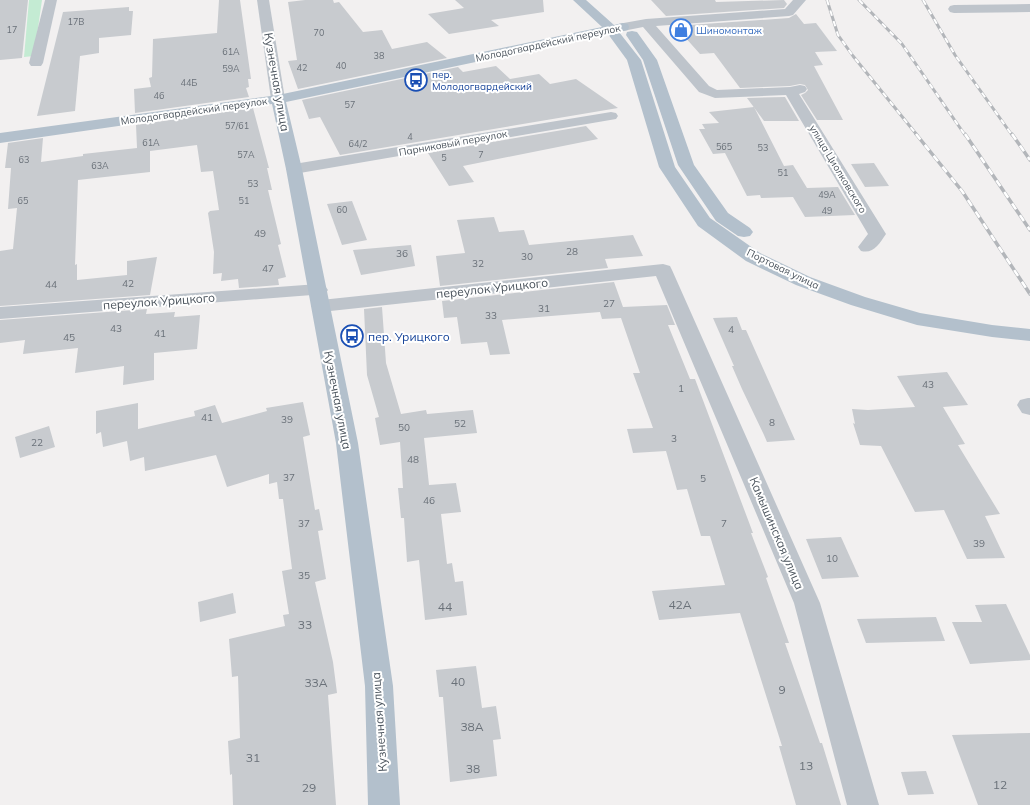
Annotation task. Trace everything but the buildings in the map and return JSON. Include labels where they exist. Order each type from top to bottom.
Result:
[{"type":"main road","name":"Портовая улица","points":[[579,0],[598,16],[634,38],[650,60],[686,165],[722,217],[768,250],[812,270],[860,288],[919,305],[1030,321]]},
{"type":"main road","name":"Портовая улица","points":[[592,0],[617,28],[634,60],[667,167],[704,222],[753,257],[803,281],[858,301],[916,319],[992,331],[1030,335]]},
{"type":"main road","name":"Молодогвардейский переулок","points":[[0,138],[278,99],[534,47],[617,28]]},
{"type":"main road","name":"Кузнечная улица","points":[[278,99],[294,169],[347,443],[379,686],[384,805]]},
{"type":"street","points":[[36,63],[51,0]]},
{"type":"street","name":"Кузнечная улица","points":[[263,0],[278,99]]},
{"type":"street","name":"Молодогвардейский переулок","points":[[617,28],[646,23],[789,12],[800,0]]},
{"type":"street","points":[[954,9],[1030,8]]},
{"type":"street","name":"улица Циолковского","points":[[646,23],[704,89],[715,94],[795,90],[877,234],[867,247]]},
{"type":"street","name":"Парниковый переулок","points":[[294,169],[611,116]]},
{"type":"street","name":"переулок Урицкого","points":[[0,313],[319,298],[663,270]]},
{"type":"street","name":"Камышинская улица","points":[[663,270],[808,603],[863,805]]},
{"type":"green space","points":[[29,0],[42,0],[34,56],[24,57]]},
{"type":"railway","points":[[827,0],[838,35],[853,56],[917,135]]},
{"type":"railway","points":[[859,0],[902,44],[965,135]]},
{"type":"railway","points":[[923,0],[955,55],[1012,135]]},
{"type":"railway","points":[[916,134],[962,191],[1030,294]]},
{"type":"railway","points":[[965,134],[1030,230]]},
{"type":"railway","points":[[1012,134],[1030,160]]},
{"type":"place","name":"Шиномонтаж","points":[[681,30]]},
{"type":"place","name":"пер. Молодогвардейский","points":[[416,80]]},
{"type":"place","name":"пер. Урицкого","points":[[352,336]]}]
